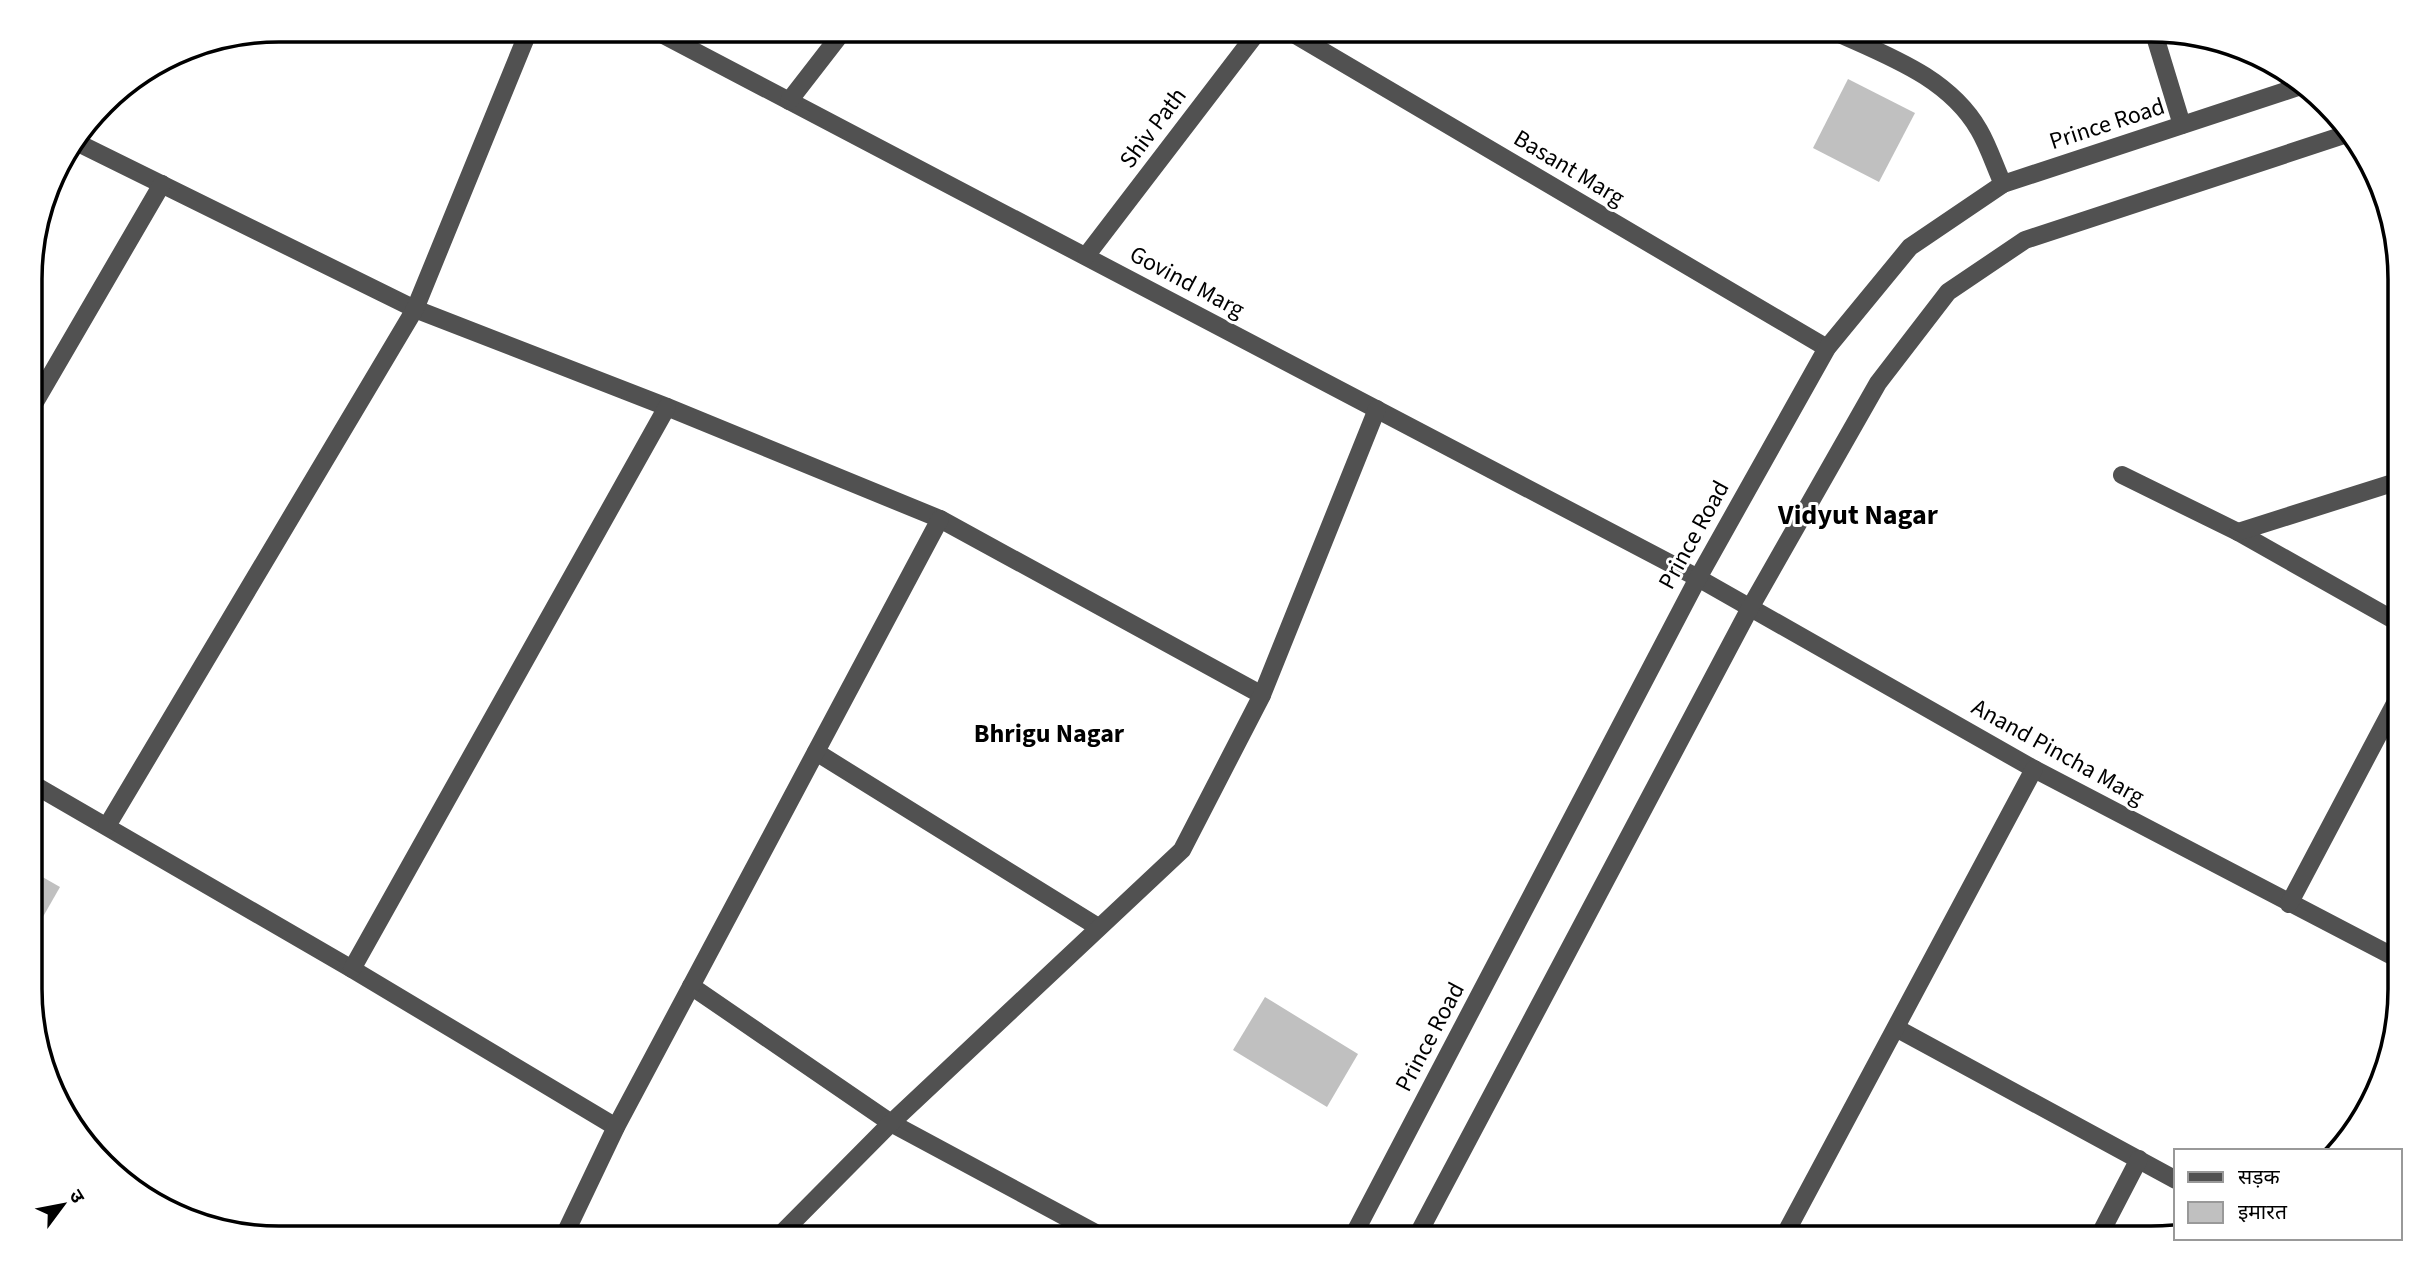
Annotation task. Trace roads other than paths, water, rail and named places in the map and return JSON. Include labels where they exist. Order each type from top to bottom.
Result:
[{"type":"street","points":[[107,826],[415,309],[523,42]]},
{"type":"street","name":"Govind Marg","points":[[677,42],[1698,578]]},
{"type":"street","points":[[789,101],[835,42]]},
{"type":"street","name":"Shiv Path","points":[[1086,256],[1250,42]]},
{"type":"street","name":"Basant Marg","points":[[1307,42],[1827,348]]},
{"type":"street","points":[[1857,42],[1915,69],[1952,96],[1979,130],[2003,184]]},
{"type":"street","points":[[2157,42],[2182,125]]},
{"type":"street","name":"Prince Road","points":[[1360,1225],[1698,578],[1827,348],[1910,247],[2003,184],[2292,89]]},
{"type":"street","points":[[1423,1225],[1750,608],[1878,383],[1948,292],[2025,240],[2340,136]]},
{"type":"street","points":[[84,146],[415,309],[667,407],[940,519],[1262,695]]},
{"type":"street","points":[[43,389],[162,184]]},
{"type":"street","points":[[352,969],[667,407]]},
{"type":"street","points":[[789,1226],[891,1123],[1182,850],[1262,695],[1377,409]]},
{"type":"street","points":[[2122,475],[2238,532],[2388,617]]},
{"type":"street","points":[[2238,532],[2388,484]]},
{"type":"street","points":[[569,1226],[616,1127],[940,519]]},
{"type":"street","name":"Anand Pincha Marg","points":[[1698,578],[2034,769],[2388,954]]},
{"type":"street","points":[[2289,904],[2388,717]]},
{"type":"street","points":[[816,752],[1098,927]]},
{"type":"street","points":[[1790,1225],[2034,769]]},
{"type":"street","points":[[42,789],[616,1127]]},
{"type":"street","points":[[691,986],[891,1123],[1080,1226]]},
{"type":"street","points":[[1896,1028],[2174,1179]]},
{"type":"street","points":[[2105,1225],[2139,1159]]},
{"type":"district","name":"Vidyut Nagar","points":[[1858,515]]},
{"type":"district","name":"Bhrigu Nagar","points":[[1049,733]]}]
